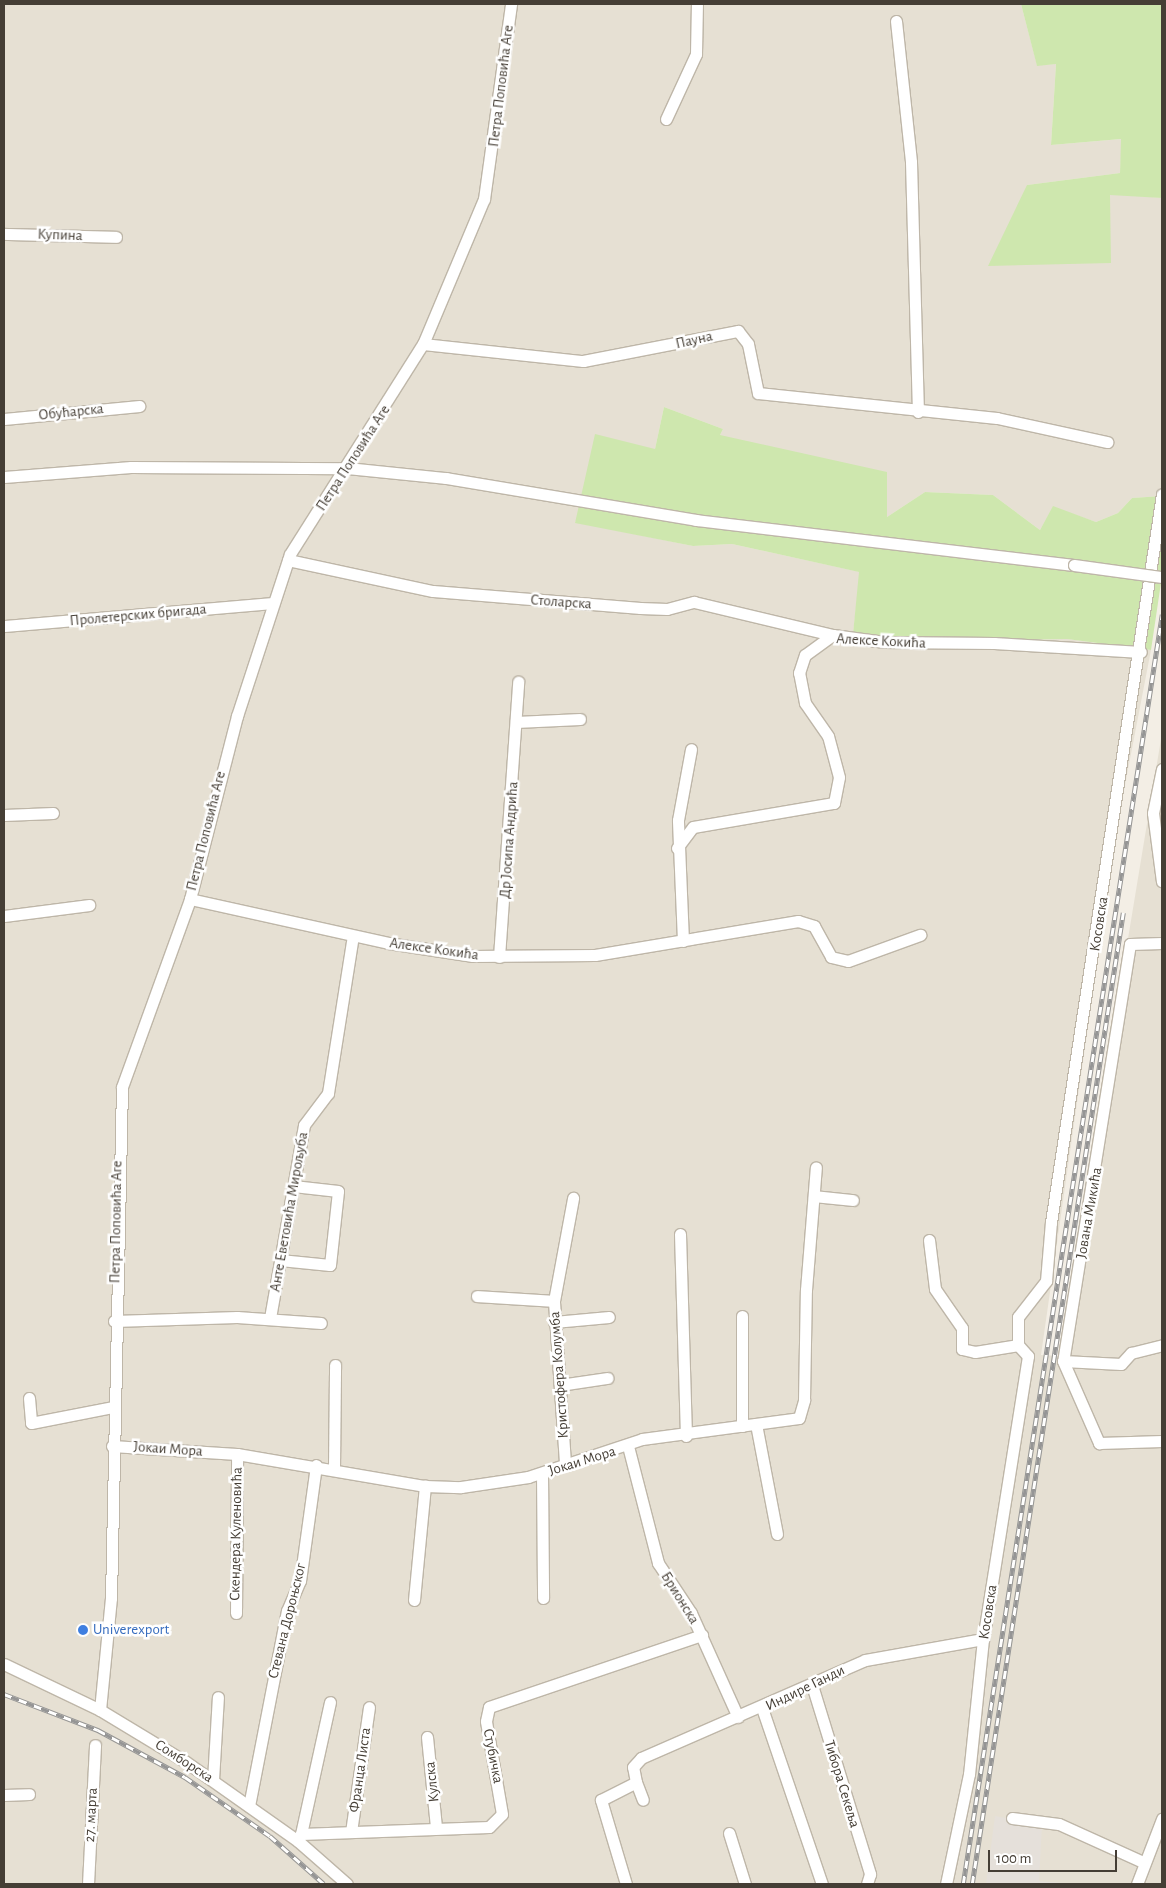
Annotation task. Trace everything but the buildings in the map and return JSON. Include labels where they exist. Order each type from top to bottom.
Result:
[{"type":"street","name":"Петра Поповића Аге","points":[[100,1710],[111,1598],[114,1321],[122,1087],[190,899],[223,766],[288,560],[423,344],[484,199],[511,4]]},
{"type":"street","points":[[666,118],[696,54],[697,4]]},
{"type":"street","points":[[896,21],[911,162],[918,412]]},
{"type":"street","name":"Купина","points":[[4,234],[116,237]]},
{"type":"street","name":"Пауна","points":[[423,344],[583,361],[738,331],[748,344],[758,393],[918,412],[997,418],[1107,442]]},
{"type":"street","name":"Обућарска","points":[[4,419],[139,406]]},
{"type":"street","points":[[4,477],[131,467],[347,468],[446,478],[696,520],[1162,577]]},
{"type":"street","name":"Косовска","points":[[946,1884],[969,1774],[983,1638],[1028,1356],[1018,1345],[1018,1317],[1046,1280],[1051,1222],[1141,652],[1162,494]]},
{"type":"street","name":"Столарска","points":[[288,560],[433,591],[640,608],[667,609],[694,602],[833,635]]},
{"type":"street","name":"Пролетерских бригада","points":[[4,626],[273,603]]},
{"type":"street","name":"Алексе Кокића","points":[[677,848],[694,827],[834,803],[839,778],[828,736],[805,702],[799,673],[805,655],[833,635],[885,642],[1003,643],[1141,652]]},
{"type":"street","name":"Др Јосипа Андрића","points":[[499,957],[518,682]]},
{"type":"street","points":[[516,722],[580,719]]},
{"type":"street","points":[[683,941],[677,848],[691,748]]},
{"type":"street","points":[[1162,769],[1153,813],[1162,881]]},
{"type":"street","points":[[4,815],[53,813]]},
{"type":"street","name":"Алексе Кокића","points":[[190,899],[354,936],[436,952],[499,957],[595,955],[807,922],[814,926],[831,957],[848,961],[920,935]]},
{"type":"street","points":[[4,916],[89,905]]},
{"type":"street","name":"Анте Еветовића Мирољуба","points":[[270,1318],[304,1125],[328,1093],[354,936]]},
{"type":"street","name":"Јована Микића","points":[[1063,1361],[1130,944],[1162,943]]},
{"type":"street","name":"Јокаи Мора","points":[[112,1446],[237,1454],[316,1464],[425,1486],[485,1486],[542,1473],[565,1463],[628,1446],[642,1439],[686,1436],[799,1418],[803,1411],[816,1167]]},
{"type":"street","points":[[280,1260],[330,1265],[338,1191],[293,1186]]},
{"type":"street","points":[[814,1196],[853,1200]]},
{"type":"street","name":"Кристофера Колумба","points":[[565,1463],[554,1301],[573,1198]]},
{"type":"street","points":[[680,1234],[686,1436]]},
{"type":"street","points":[[929,1240],[935,1288],[962,1328],[962,1349],[975,1352],[1018,1345]]},
{"type":"street","points":[[477,1296],[554,1301]]},
{"type":"street","points":[[742,1316],[742,1426]]},
{"type":"street","points":[[554,1322],[609,1317]]},
{"type":"street","points":[[114,1321],[270,1318],[321,1323]]},
{"type":"street","points":[[1162,1345],[1131,1353],[1120,1364],[1063,1361],[1099,1443],[1162,1441]]},
{"type":"street","points":[[334,1468],[335,1365]]},
{"type":"street","points":[[560,1385],[607,1378]]},
{"type":"street","points":[[29,1398],[31,1423],[113,1407]]},
{"type":"street","points":[[756,1424],[777,1534]]},
{"type":"street","name":"Брионска","points":[[628,1446],[658,1563],[702,1634],[738,1717]]},
{"type":"street","name":"Скендера Куленовића","points":[[236,1613],[237,1454]]},
{"type":"street","name":"Стевана Дороњског","points":[[249,1806],[287,1611],[300,1581],[316,1464]]},
{"type":"street","points":[[542,1473],[543,1598]]},
{"type":"street","points":[[414,1600],[425,1486]]},
{"type":"street","name":"Стубичка","points":[[299,1838],[351,1832],[436,1827],[489,1828],[502,1814],[486,1721],[489,1708],[702,1634]]},
{"type":"street","name":"Индире Ганди","points":[[636,1782],[635,1762],[762,1708],[865,1660],[983,1638]]},
{"type":"street","name":"Сомборска","points":[[4,1664],[100,1710],[212,1780],[299,1838],[347,1884]]},
{"type":"street","name":"Тибора Секеља","points":[[812,1685],[870,1874],[867,1884]]},
{"type":"street","points":[[212,1780],[218,1697]]},
{"type":"street","points":[[299,1838],[330,1702]]},
{"type":"street","name":"Франца Листа","points":[[351,1832],[370,1707]]},
{"type":"street","points":[[762,1708],[822,1884]]},
{"type":"street","name":"Кулска","points":[[427,1737],[436,1827]]},
{"type":"street","name":"27. марта","points":[[88,1884],[95,1745]]},
{"type":"street","points":[[626,1884],[601,1800],[636,1782],[644,1800]]},
{"type":"street","points":[[4,1795],[29,1794]]},
{"type":"street","points":[[1012,1818],[1059,1824],[1145,1862]]},
{"type":"street","points":[[1137,1884],[1162,1819]]},
{"type":"street","points":[[728,1832],[745,1884]]},
{"type":"shaded area","points":[[4,4],[1021,4],[1037,65],[1056,64],[1051,145],[1122,139],[1120,173],[1027,185],[1162,198],[1162,496],[1132,498],[1118,513],[1096,522],[1053,507],[1040,530],[993,495],[925,492],[887,517],[719,437],[723,429],[664,407],[655,449],[575,522],[693,546],[732,544],[860,572],[853,634],[941,641],[1067,639],[1151,650],[1115,837],[1041,1355],[1059,1356],[1162,733],[1162,1884],[4,1884]]},
{"type":"shaded area","points":[[995,1816],[1042,1825],[1039,1881],[1074,1884],[986,1884]]},
{"type":"green space","points":[[1021,4],[1162,4],[1162,198],[1110,195],[1111,263],[988,266],[1027,185],[1120,173],[1121,139],[1051,145],[1056,64],[1037,66]]},
{"type":"green space","points":[[664,407],[723,429],[720,435],[887,472],[887,517],[925,492],[993,495],[1040,530],[1053,506],[1096,522],[1118,513],[1132,498],[1162,496],[1162,576],[1151,650],[1067,639],[941,641],[853,634],[859,572],[732,544],[693,546],[575,523],[595,434],[655,449]]},
{"type":"railway","points":[[963,1884],[1162,615]]},
{"type":"railway","points":[[972,1884],[1123,913]]},
{"type":"railway","points":[[4,1694],[98,1730],[185,1777],[270,1836],[324,1884]]},
{"type":"place","name":"Univerexport","points":[[83,1630]]}]
